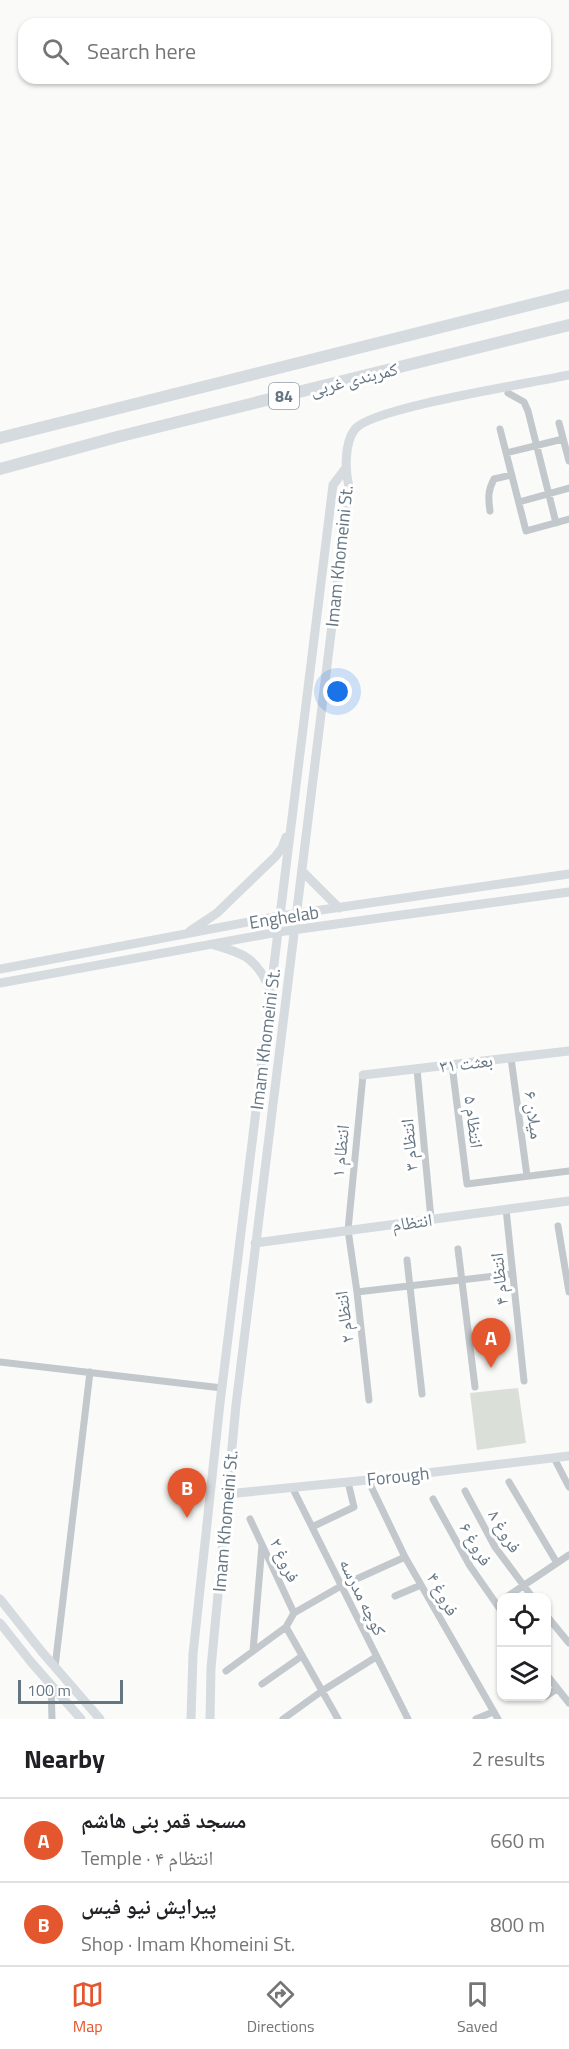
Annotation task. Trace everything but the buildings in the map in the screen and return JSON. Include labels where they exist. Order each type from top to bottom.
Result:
[{"type":"highway","name":"کمربندی غربی","points":[[0,438],[569,295]]},
{"type":"highway","name":"کمربندی غربی","points":[[0,469],[117,437],[569,325]]},
{"type":"main road","points":[[345,469],[355,429],[364,422],[406,407],[569,375]]},
{"type":"main road","points":[[380,417],[569,381]]},
{"type":"main road","name":"Imam Khomeini St.","points":[[191,1719],[193,1654],[220,1403],[333,485],[345,469]]},
{"type":"main road","name":"Imam Khomeini St.","points":[[210,1719],[211,1668],[236,1406],[349,487],[345,469]]},
{"type":"main road","points":[[185,934],[217,912],[275,857],[282,848],[291,827]]},
{"type":"main road","points":[[302,871],[339,908]]},
{"type":"main road","name":"Enghelab","points":[[0,969],[280,916],[569,874]]},
{"type":"main road","name":"Enghelab","points":[[0,983],[278,932],[569,892]]},
{"type":"main road","points":[[324,910],[325,927]]},
{"type":"main road","points":[[212,944],[238,952],[252,960],[262,972],[271,990]]},
{"type":"main road","name":"بعثت ۳۱","points":[[363,1075],[569,1051]]},
{"type":"main road","name":"انتظام","points":[[255,1243],[569,1201]]},
{"type":"main road","points":[[220,1403],[236,1406]]},
{"type":"main road","name":"Forough","points":[[227,1494],[569,1456]]},
{"type":"main road","points":[[0,1599],[100,1719]]},
{"type":"main road","points":[[0,1623],[81,1719]]},
{"type":"main road","points":[[31,1662],[42,1652]]},
{"type":"main road","points":[[185,1719],[191,1698]]},
{"type":"street","points":[[508,393],[524,402],[530,418],[556,523]]},
{"type":"street","points":[[559,423],[569,461]]},
{"type":"street","points":[[500,429],[526,531],[569,519]]},
{"type":"street","points":[[506,453],[563,439]]},
{"type":"street","points":[[490,511],[490,487],[494,479],[511,475]]},
{"type":"street","points":[[519,502],[569,488]]},
{"type":"street","name":"میلان ۶","points":[[511,1058],[527,1176]]},
{"type":"street","name":"انتظام ۵","points":[[452,1065],[467,1184],[527,1176]]},
{"type":"street","name":"انتظام ۳","points":[[417,1069],[431,1219]]},
{"type":"street","name":"انتظام ۱","points":[[348,1230],[363,1075]]},
{"type":"street","points":[[527,1176],[569,1171]]},
{"type":"street","name":"انتظام ۴","points":[[506,1209],[524,1381]]},
{"type":"street","points":[[558,1226],[567,1267],[569,1292]]},
{"type":"street","name":"انتظام ۲","points":[[348,1230],[369,1400]]},
{"type":"street","points":[[458,1249],[475,1387]]},
{"type":"street","points":[[407,1260],[422,1394]]},
{"type":"street","points":[[357,1292],[513,1274]]},
{"type":"street","points":[[0,1362],[222,1388]]},
{"type":"street","points":[[55,1667],[90,1372]]},
{"type":"street","points":[[554,1458],[569,1487]]},
{"type":"street","name":"فروغ ۴","points":[[368,1480],[405,1557],[496,1715]]},
{"type":"street","points":[[312,1527],[354,1507],[348,1482]]},
{"type":"street","points":[[509,1482],[557,1563]]},
{"type":"street","name":"کوچه مدرسه","points":[[292,1487],[408,1719]]},
{"type":"street","name":"فروغ ۸","points":[[465,1491],[495,1547],[529,1593]]},
{"type":"street","name":"فروغ ۶","points":[[433,1499],[470,1566],[497,1597]]},
{"type":"street","name":"فروغ ۲","points":[[250,1519],[294,1613]]},
{"type":"street","points":[[253,1651],[262,1545]]},
{"type":"street","points":[[511,1593],[569,1555]]},
{"type":"street","points":[[226,1671],[286,1627],[294,1613],[341,1586],[405,1557]]},
{"type":"street","points":[[395,1596],[421,1586]]},
{"type":"street","points":[[551,1621],[569,1643]]},
{"type":"street","points":[[286,1627],[338,1719]]},
{"type":"street","points":[[262,1684],[302,1656]]},
{"type":"street","points":[[283,1719],[376,1657]]},
{"type":"street","points":[[551,1681],[569,1703]]},
{"type":"street","points":[[51,1685],[52,1719]]},
{"type":"street","points":[[551,1693],[557,1689]]},
{"type":"street","points":[[476,1719],[496,1715]]},
{"type":"shaded area","points":[[518,1388],[526,1443],[477,1450],[470,1393]]},
{"type":"place","name":"مسجد قمر بنی هاشم","points":[[491,1368]]},
{"type":"place","name":"پیرایش نیو فیس","points":[[187,1518]]}]
